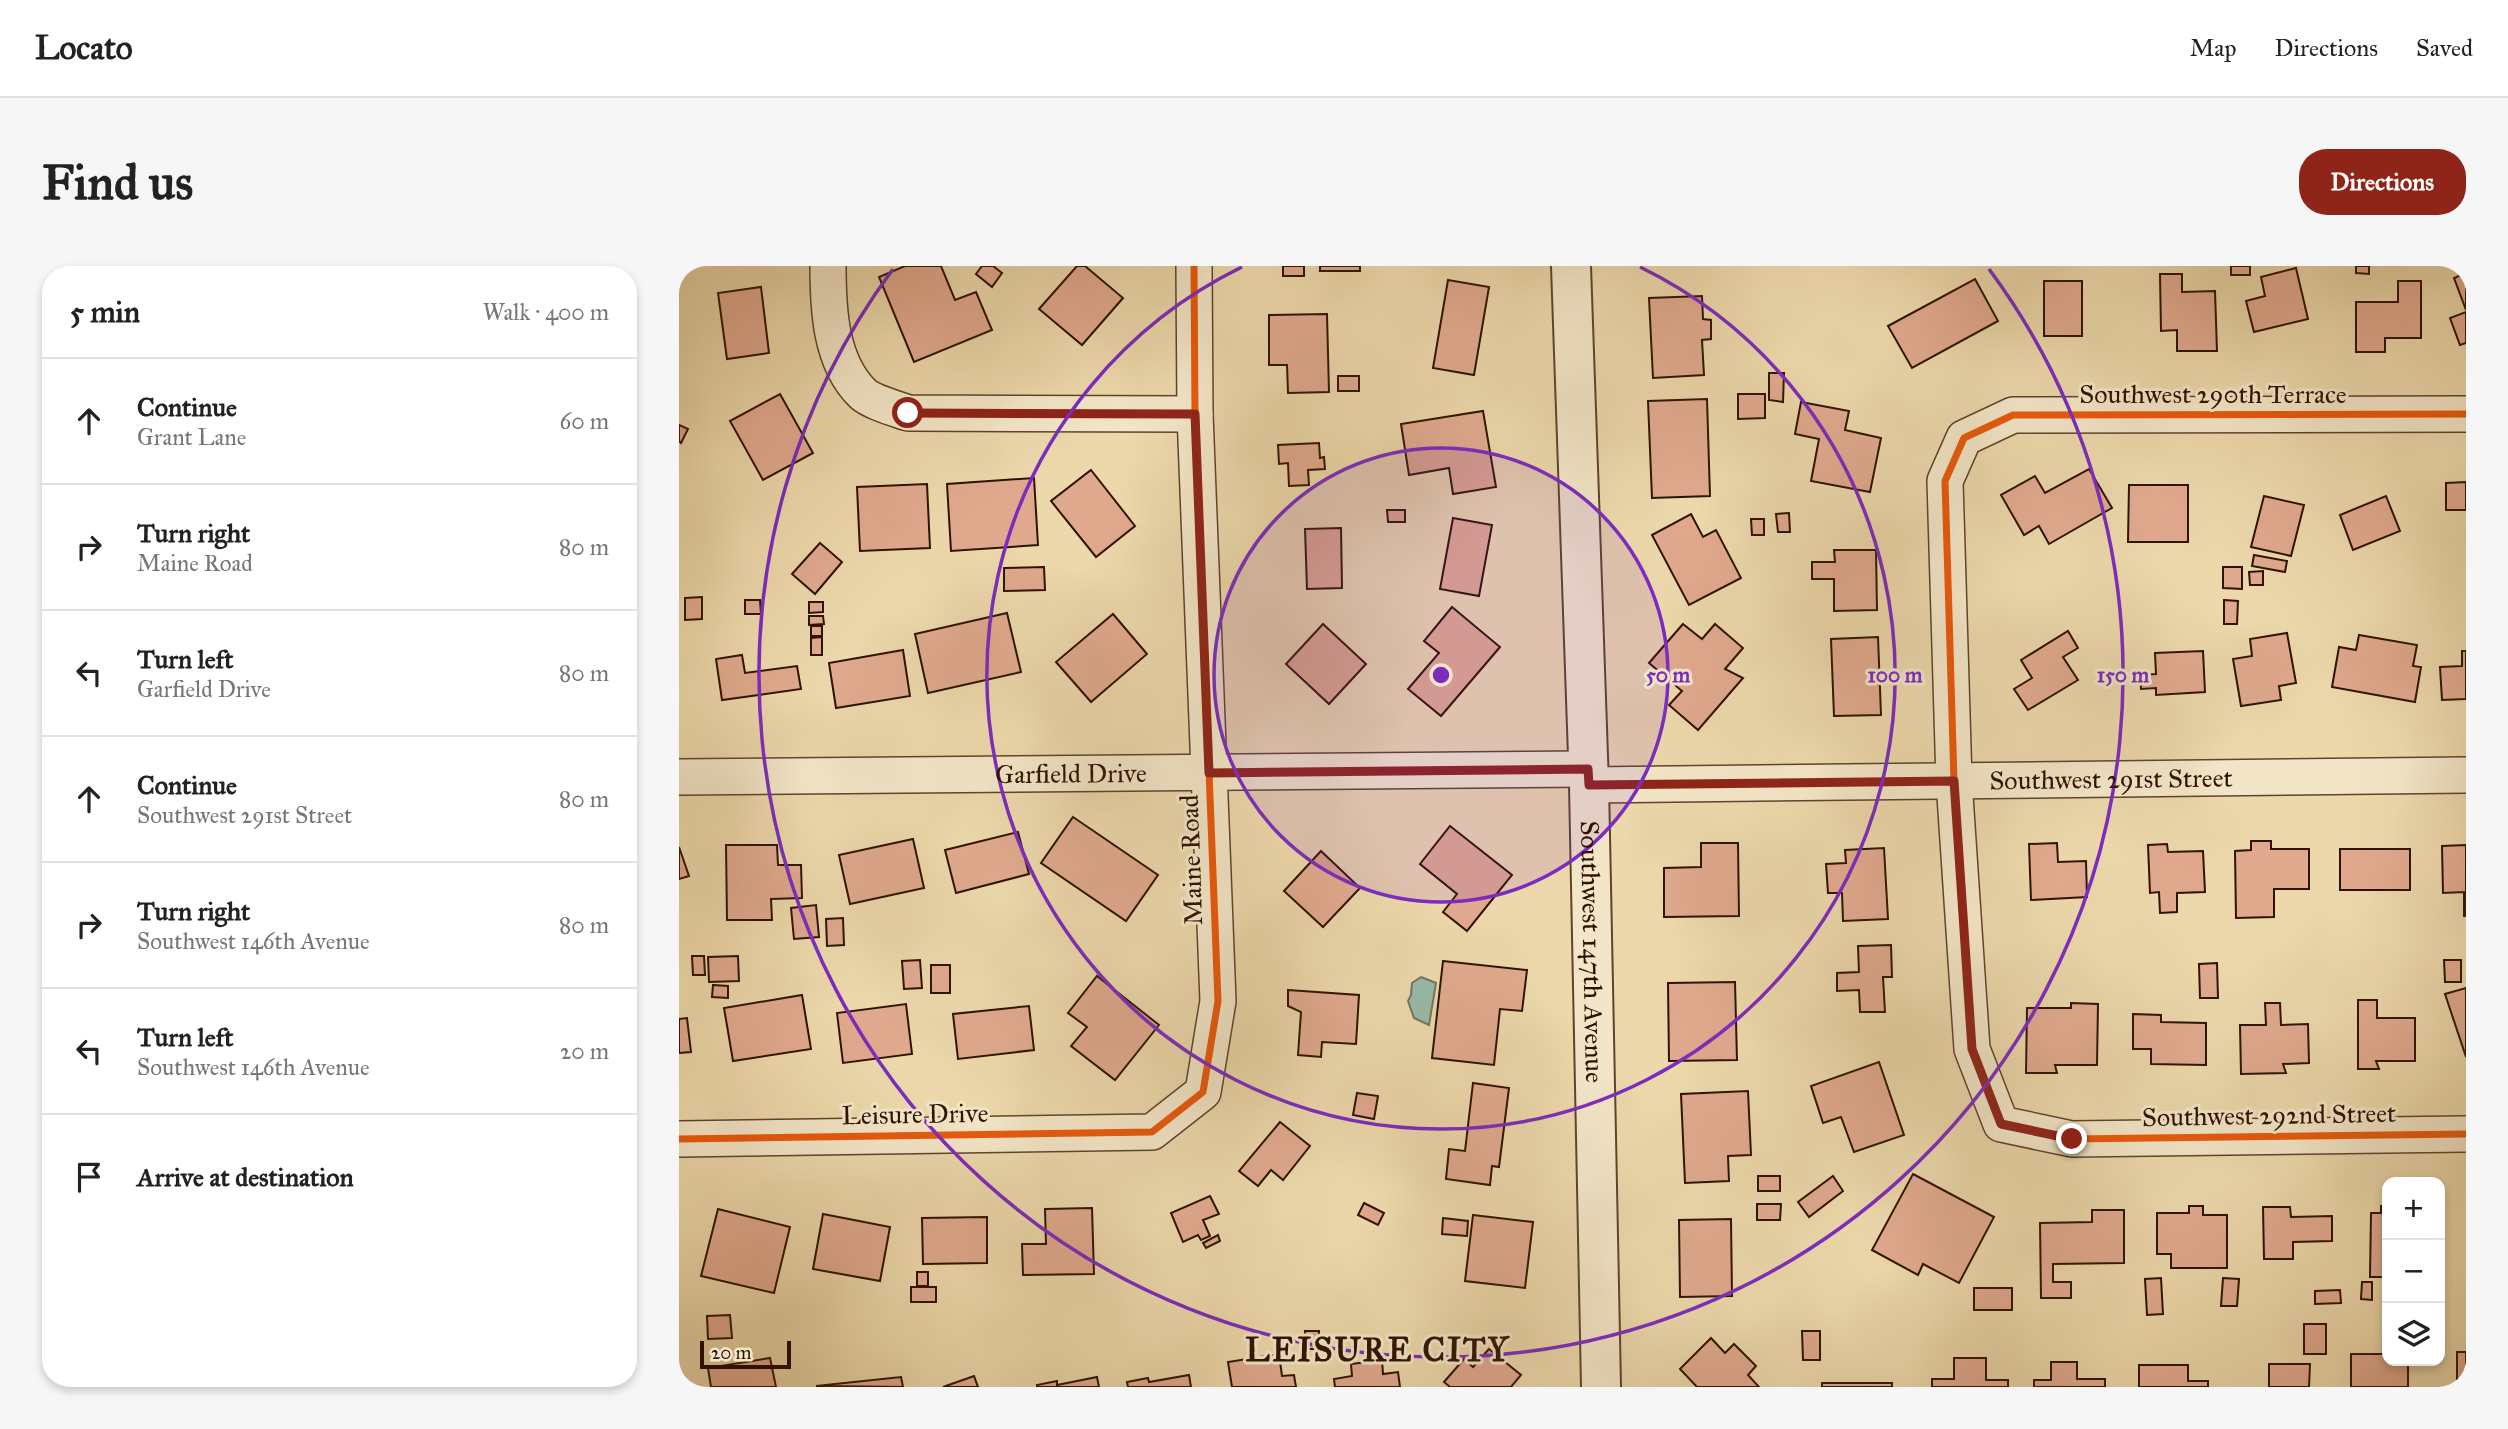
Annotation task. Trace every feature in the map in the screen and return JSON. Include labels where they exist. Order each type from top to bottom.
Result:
[{"type":"street","points":[[828,266],[828,308],[842,363],[865,395],[908,413],[1195,414]]},
{"type":"street","name":"Maine Road","points":[[1152,1132],[1203,1092],[1218,1001],[1195,414],[1193,266]]},
{"type":"street","name":"Southwest 147th Avenue","points":[[1571,266],[1588,777],[1601,1387]]},
{"type":"street","name":"Southwest 290th Terrace","points":[[1954,781],[1945,481],[1964,438],[2013,415],[2466,414]]},
{"type":"street","name":"Garfield Drive","points":[[679,778],[1209,773],[1588,777]]},
{"type":"street","name":"Southwest 291st Street","points":[[1588,777],[1954,781],[2466,775]]},
{"type":"street","name":"Southwest 292nd Street","points":[[1954,781],[1972,1049],[2001,1124],[2072,1139],[2466,1134]]},
{"type":"street","name":"Leisure Drive","points":[[679,1139],[1152,1132]]},
{"type":"shaded area","points":[[1421,977],[1436,983],[1429,1025],[1414,1018],[1408,1001],[1412,983]]},
{"type":"building","points":[[905,266],[941,266],[955,300],[976,292],[992,330],[914,362],[879,277]]},
{"type":"building","points":[[982,266],[993,266],[1002,273],[992,287],[976,274]]},
{"type":"building","points":[[1077,266],[1085,266],[1123,298],[1082,345],[1039,309]]},
{"type":"building","points":[[1283,266],[1304,266],[1304,276],[1283,276]]},
{"type":"building","points":[[1320,266],[1360,266],[1360,271],[1320,271]]},
{"type":"building","points":[[2231,266],[2250,266],[2250,275],[2231,275]]},
{"type":"building","points":[[2356,266],[2369,266],[2369,274],[2356,273]]},
{"type":"building","points":[[2296,268],[2308,319],[2254,332],[2246,301],[2265,296],[2261,277]]},
{"type":"building","points":[[2466,273],[2466,310],[2454,278]]},
{"type":"building","points":[[2160,274],[2182,274],[2182,292],[2215,291],[2217,351],[2177,351],[2177,330],[2161,331]]},
{"type":"building","points":[[1975,279],[1998,321],[1912,368],[1888,326]]},
{"type":"building","points":[[1448,280],[1489,287],[1474,375],[1433,368]]},
{"type":"building","points":[[2044,281],[2082,281],[2082,336],[2044,336]]},
{"type":"building","points":[[2398,281],[2421,281],[2421,338],[2385,338],[2385,352],[2356,352],[2356,302],[2398,302]]},
{"type":"building","points":[[761,287],[769,353],[727,359],[718,293]]},
{"type":"building","points":[[1702,296],[1703,319],[1711,320],[1711,339],[1702,340],[1704,375],[1653,378],[1649,298]]},
{"type":"building","points":[[2466,312],[2466,343],[2460,345],[2450,318]]},
{"type":"building","points":[[1327,314],[1329,392],[1288,393],[1287,365],[1269,365],[1269,315]]},
{"type":"building","points":[[1769,373],[1784,373],[1783,402],[1769,400]]},
{"type":"building","points":[[1338,376],[1359,376],[1359,391],[1338,391]]},
{"type":"building","points":[[780,394],[813,453],[763,480],[730,421]]},
{"type":"building","points":[[1738,394],[1765,394],[1765,418],[1738,419]]},
{"type":"building","points":[[1707,399],[1710,496],[1652,498],[1648,401]]},
{"type":"building","points":[[1801,402],[1849,411],[1845,430],[1881,438],[1870,492],[1811,481],[1819,439],[1795,434]]},
{"type":"building","points":[[1483,411],[1496,487],[1453,494],[1449,468],[1409,475],[1401,424]]},
{"type":"building","points":[[679,425],[688,429],[681,443],[679,441]]},
{"type":"building","points":[[1319,443],[1320,458],[1324,457],[1325,469],[1308,470],[1309,485],[1289,486],[1288,463],[1279,464],[1278,445]]},
{"type":"building","points":[[2089,469],[2112,508],[2049,544],[2039,526],[2024,535],[2001,495],[2035,476],[2045,493]]},
{"type":"building","points":[[1091,470],[1135,526],[1096,557],[1051,501]]},
{"type":"building","points":[[1034,478],[1038,545],[951,551],[947,484]]},
{"type":"building","points":[[2466,482],[2466,510],[2446,510],[2446,483]]},
{"type":"building","points":[[927,484],[930,548],[860,551],[857,487]]},
{"type":"building","points":[[2129,485],[2188,485],[2188,542],[2128,542]]},
{"type":"building","points":[[2264,496],[2304,505],[2291,556],[2251,547]]},
{"type":"building","points":[[2386,496],[2400,531],[2353,550],[2340,515]]},
{"type":"building","points":[[1387,510],[1405,510],[1405,522],[1388,522]]},
{"type":"building","points":[[1789,513],[1790,532],[1778,532],[1776,514]]},
{"type":"building","points":[[1691,514],[1703,537],[1716,530],[1741,578],[1689,605],[1652,535]]},
{"type":"building","points":[[1453,518],[1492,525],[1479,596],[1440,589]]},
{"type":"building","points":[[1751,519],[1764,519],[1764,535],[1752,535]]},
{"type":"building","points":[[1341,528],[1342,588],[1307,589],[1305,529]]},
{"type":"building","points":[[820,543],[842,562],[815,594],[792,574]]},
{"type":"building","points":[[1834,550],[1876,550],[1877,610],[1834,611],[1834,579],[1812,579],[1812,562],[1835,562]]},
{"type":"building","points":[[2254,555],[2287,561],[2285,572],[2252,566]]},
{"type":"building","points":[[1044,567],[1045,590],[1004,591],[1004,568]]},
{"type":"building","points":[[2223,567],[2242,567],[2242,589],[2223,588]]},
{"type":"building","points":[[2263,571],[2263,585],[2250,585],[2249,572]]},
{"type":"building","points":[[702,597],[702,619],[685,620],[685,598]]},
{"type":"building","points":[[745,600],[760,600],[761,614],[745,614]]},
{"type":"building","points":[[2224,600],[2238,601],[2237,624],[2224,624]]},
{"type":"building","points":[[809,602],[823,602],[823,612],[809,613]]},
{"type":"building","points":[[1452,607],[1500,647],[1441,716],[1408,689],[1439,653],[1424,641]]},
{"type":"building","points":[[1007,613],[1021,672],[928,693],[915,634]]},
{"type":"building","points":[[1113,614],[1147,654],[1091,702],[1056,662]]},
{"type":"building","points":[[809,616],[823,616],[824,624],[809,625]]},
{"type":"building","points":[[1323,624],[1366,664],[1329,704],[1286,664]]},
{"type":"building","points":[[1683,624],[1702,639],[1715,624],[1743,648],[1725,669],[1743,678],[1698,730],[1669,705],[1682,691],[1649,663]]},
{"type":"building","points":[[811,626],[822,626],[822,636],[811,636]]},
{"type":"building","points":[[2068,631],[2078,648],[2063,657],[2078,680],[2028,710],[2014,689],[2032,678],[2021,660]]},
{"type":"building","points":[[2287,633],[2296,683],[2279,686],[2281,700],[2241,706],[2233,659],[2252,656],[2250,639]]},
{"type":"building","points":[[2359,635],[2417,645],[2413,666],[2421,667],[2415,702],[2332,687],[2339,647],[2356,650]]},
{"type":"building","points":[[822,637],[822,655],[811,655],[811,638]]},
{"type":"building","points":[[1878,637],[1881,715],[1834,716],[1831,639]]},
{"type":"building","points":[[903,650],[910,696],[836,708],[829,663]]},
{"type":"building","points":[[2203,651],[2205,692],[2156,695],[2156,688],[2141,689],[2140,675],[2156,674],[2155,653]]},
{"type":"building","points":[[2462,651],[2466,651],[2466,699],[2442,700],[2440,667],[2462,666]]},
{"type":"building","points":[[742,655],[745,673],[797,666],[801,689],[722,700],[716,659]]},
{"type":"building","points":[[1073,817],[1158,875],[1126,921],[1041,863]]},
{"type":"building","points":[[1450,826],[1512,875],[1467,931],[1443,912],[1457,894],[1420,864]]},
{"type":"building","points":[[1018,832],[1029,874],[956,893],[945,850]]},
{"type":"building","points":[[913,839],[924,888],[850,904],[839,855]]},
{"type":"building","points":[[2251,841],[2271,841],[2271,849],[2309,849],[2309,889],[2274,889],[2274,917],[2236,918],[2235,851],[2251,850]]},
{"type":"building","points":[[1701,843],[1738,843],[1739,916],[1664,917],[1664,868],[1701,867]]},
{"type":"building","points":[[2057,843],[2058,862],[2086,861],[2087,897],[2031,900],[2029,844]]},
{"type":"building","points":[[2167,844],[2168,852],[2203,851],[2205,892],[2177,893],[2177,912],[2160,913],[2159,892],[2150,893],[2148,845]]},
{"type":"building","points":[[726,845],[777,845],[778,865],[801,865],[802,898],[771,899],[772,920],[727,920]]},
{"type":"building","points":[[2466,845],[2464,916],[2464,892],[2443,893],[2442,846]]},
{"type":"building","points":[[679,847],[689,876],[679,879]]},
{"type":"building","points":[[1884,848],[1888,919],[1843,921],[1842,893],[1828,893],[1826,864],[1846,863],[1845,850]]},
{"type":"building","points":[[2340,849],[2410,849],[2410,890],[2340,890]]},
{"type":"building","points":[[1321,851],[1360,888],[1323,927],[1284,891]]},
{"type":"building","points":[[816,905],[819,937],[794,939],[791,908]]},
{"type":"building","points":[[843,918],[844,945],[827,946],[826,919]]},
{"type":"building","points":[[1891,945],[1892,977],[1883,977],[1885,1012],[1860,1012],[1859,990],[1837,991],[1837,973],[1859,972],[1858,946]]},
{"type":"building","points":[[692,956],[704,956],[705,975],[693,975]]},
{"type":"building","points":[[738,956],[739,981],[709,982],[708,957]]},
{"type":"building","points":[[920,960],[922,988],[904,989],[902,961]]},
{"type":"building","points":[[2444,960],[2461,960],[2461,982],[2445,982]]},
{"type":"building","points":[[1443,961],[1527,970],[1522,1011],[1500,1009],[1494,1065],[1432,1058]]},
{"type":"building","points":[[2217,963],[2218,998],[2200,998],[2199,964]]},
{"type":"building","points":[[931,965],[950,965],[950,993],[931,993]]},
{"type":"building","points":[[1097,976],[1159,1025],[1115,1080],[1071,1046],[1087,1027],[1068,1013]]},
{"type":"building","points":[[1735,982],[1737,1060],[1669,1061],[1668,983]]},
{"type":"building","points":[[713,985],[728,986],[728,998],[712,997]]},
{"type":"building","points":[[2466,988],[2466,1057],[2445,994]]},
{"type":"building","points":[[1288,990],[1359,995],[1356,1044],[1322,1042],[1321,1057],[1298,1055],[1301,1012],[1288,1006]]},
{"type":"building","points":[[802,995],[811,1049],[733,1061],[724,1008]]},
{"type":"building","points":[[2358,1000],[2377,1000],[2377,1018],[2415,1018],[2415,1061],[2376,1061],[2379,1069],[2358,1069]]},
{"type":"building","points":[[2071,1003],[2098,1004],[2097,1065],[2055,1065],[2057,1073],[2026,1073],[2027,1008],[2071,1008]]},
{"type":"building","points":[[2265,1003],[2280,1003],[2281,1025],[2308,1024],[2309,1063],[2283,1064],[2286,1073],[2241,1074],[2240,1025],[2266,1025]]},
{"type":"building","points":[[906,1004],[912,1054],[843,1063],[837,1013]]},
{"type":"building","points":[[1029,1006],[1034,1050],[958,1059],[953,1014]]},
{"type":"building","points":[[2133,1014],[2161,1015],[2161,1022],[2206,1023],[2206,1065],[2151,1064],[2151,1049],[2133,1049]]},
{"type":"building","points":[[687,1018],[691,1052],[679,1053],[679,1019]]},
{"type":"building","points":[[1879,1062],[1904,1135],[1854,1152],[1841,1117],[1823,1123],[1811,1086]]},
{"type":"building","points":[[1473,1083],[1509,1088],[1499,1167],[1492,1166],[1490,1185],[1446,1179],[1449,1149],[1465,1151]]},
{"type":"building","points":[[1748,1091],[1751,1155],[1728,1156],[1729,1181],[1685,1183],[1681,1094]]},
{"type":"building","points":[[1357,1093],[1378,1096],[1374,1119],[1353,1115]]},
{"type":"building","points":[[1280,1122],[1310,1146],[1283,1180],[1271,1170],[1258,1186],[1239,1171]]},
{"type":"building","points":[[1913,1174],[1994,1217],[1959,1283],[1923,1264],[1918,1275],[1872,1250]]},
{"type":"building","points":[[1758,1176],[1780,1176],[1780,1191],[1758,1191]]},
{"type":"building","points":[[1833,1176],[1843,1191],[1809,1217],[1798,1202]]},
{"type":"building","points":[[1210,1196],[1219,1214],[1203,1220],[1210,1236],[1201,1240],[1198,1235],[1183,1242],[1171,1213]]},
{"type":"building","points":[[1364,1203],[1384,1213],[1378,1225],[1358,1215]]},
{"type":"building","points":[[1757,1204],[1781,1204],[1780,1220],[1757,1220]]},
{"type":"building","points":[[2189,1206],[2203,1206],[2203,1215],[2227,1215],[2227,1268],[2171,1268],[2171,1254],[2157,1254],[2157,1213],[2189,1213]]},
{"type":"building","points":[[2382,1206],[2382,1277],[2370,1277],[2371,1213],[2381,1213]]},
{"type":"building","points":[[2263,1207],[2290,1207],[2291,1217],[2332,1216],[2332,1241],[2293,1242],[2293,1259],[2264,1259]]},
{"type":"building","points":[[1092,1208],[1094,1274],[1023,1275],[1022,1244],[1046,1244],[1045,1209]]},
{"type":"building","points":[[718,1209],[790,1227],[774,1293],[701,1276]]},
{"type":"building","points":[[2092,1210],[2124,1210],[2124,1263],[2053,1264],[2053,1282],[2071,1282],[2071,1298],[2041,1298],[2040,1223],[2092,1222]]},
{"type":"building","points":[[823,1214],[890,1227],[880,1281],[813,1269]]},
{"type":"building","points":[[1473,1215],[1533,1222],[1525,1288],[1465,1281]]},
{"type":"building","points":[[987,1217],[987,1263],[923,1264],[922,1218]]},
{"type":"building","points":[[1443,1218],[1468,1221],[1467,1236],[1442,1234]]},
{"type":"building","points":[[1731,1219],[1732,1296],[1680,1297],[1679,1220]]},
{"type":"building","points":[[1218,1235],[1220,1241],[1206,1248],[1203,1243]]},
{"type":"building","points":[[917,1272],[928,1272],[928,1286],[917,1286]]},
{"type":"building","points":[[2161,1278],[2163,1314],[2147,1315],[2145,1279]]},
{"type":"building","points":[[2223,1278],[2239,1279],[2237,1306],[2221,1306]]},
{"type":"building","points":[[2362,1282],[2372,1282],[2372,1300],[2361,1299]]},
{"type":"building","points":[[911,1287],[936,1287],[936,1302],[911,1302]]},
{"type":"building","points":[[1974,1288],[2012,1288],[2012,1310],[1974,1310]]},
{"type":"building","points":[[2340,1290],[2341,1303],[2315,1304],[2315,1291]]},
{"type":"building","points":[[730,1315],[732,1338],[708,1339],[707,1316]]},
{"type":"building","points":[[2304,1324],[2326,1324],[2326,1354],[2304,1354]]},
{"type":"building","points":[[1305,1331],[1319,1331],[1319,1349],[1304,1349]]},
{"type":"building","points":[[1802,1331],[1820,1331],[1820,1360],[1803,1360]]},
{"type":"building","points":[[1711,1338],[1725,1353],[1734,1344],[1756,1366],[1748,1375],[1759,1387],[1697,1387],[1680,1369]]},
{"type":"building","points":[[1489,1349],[1521,1375],[1511,1387],[1450,1387],[1444,1382],[1464,1359],[1473,1367]]},
{"type":"building","points":[[2457,1352],[2466,1352],[2466,1387],[2457,1387]]},
{"type":"building","points":[[1279,1354],[1282,1376],[1294,1375],[1296,1387],[1232,1387],[1228,1362]]},
{"type":"building","points":[[2351,1354],[2382,1354],[2382,1366],[2408,1366],[2408,1387],[2351,1387]]},
{"type":"building","points":[[770,1358],[776,1387],[711,1387],[708,1368]]},
{"type":"building","points":[[1954,1358],[1986,1358],[1986,1380],[2008,1380],[2008,1387],[1932,1387],[1932,1379],[1954,1379]]},
{"type":"building","points":[[1382,1360],[1383,1374],[1398,1372],[1400,1387],[1335,1387],[1334,1379],[1352,1376],[1351,1364]]},
{"type":"building","points":[[2051,1362],[2077,1362],[2077,1379],[2105,1379],[2105,1387],[2034,1387],[2034,1380],[2051,1380]]},
{"type":"building","points":[[2269,1364],[2310,1364],[2309,1387],[2269,1387]]},
{"type":"building","points":[[2139,1365],[2188,1365],[2188,1381],[2208,1381],[2208,1387],[2139,1387]]},
{"type":"building","points":[[1189,1375],[1191,1387],[1128,1387],[1127,1382],[1148,1378],[1149,1382]]},
{"type":"building","points":[[974,1376],[978,1387],[943,1387]]},
{"type":"building","points":[[901,1377],[903,1387],[816,1386]]},
{"type":"building","points":[[1097,1377],[1099,1387],[1037,1387],[1057,1381],[1057,1385]]},
{"type":"building","points":[[1822,1383],[1892,1383],[1892,1387],[1822,1387]]},
{"type":"cycle path","points":[[679,1139],[1152,1132],[1203,1092],[1218,1001],[1195,414],[1194,266]]},
{"type":"cycle path","points":[[2466,414],[2013,415],[1964,438],[1945,481],[1954,781],[1972,1049],[2001,1124],[2072,1139],[2466,1134]]},
{"type":"district","name":"LEISURE CITY","points":[[1378,1349]]},
{"type":"route","points":[[908,413],[1195,414],[1209,773],[1588,769],[1589,785],[1954,781],[1972,1049],[2001,1124],[2072,1139]]}]
